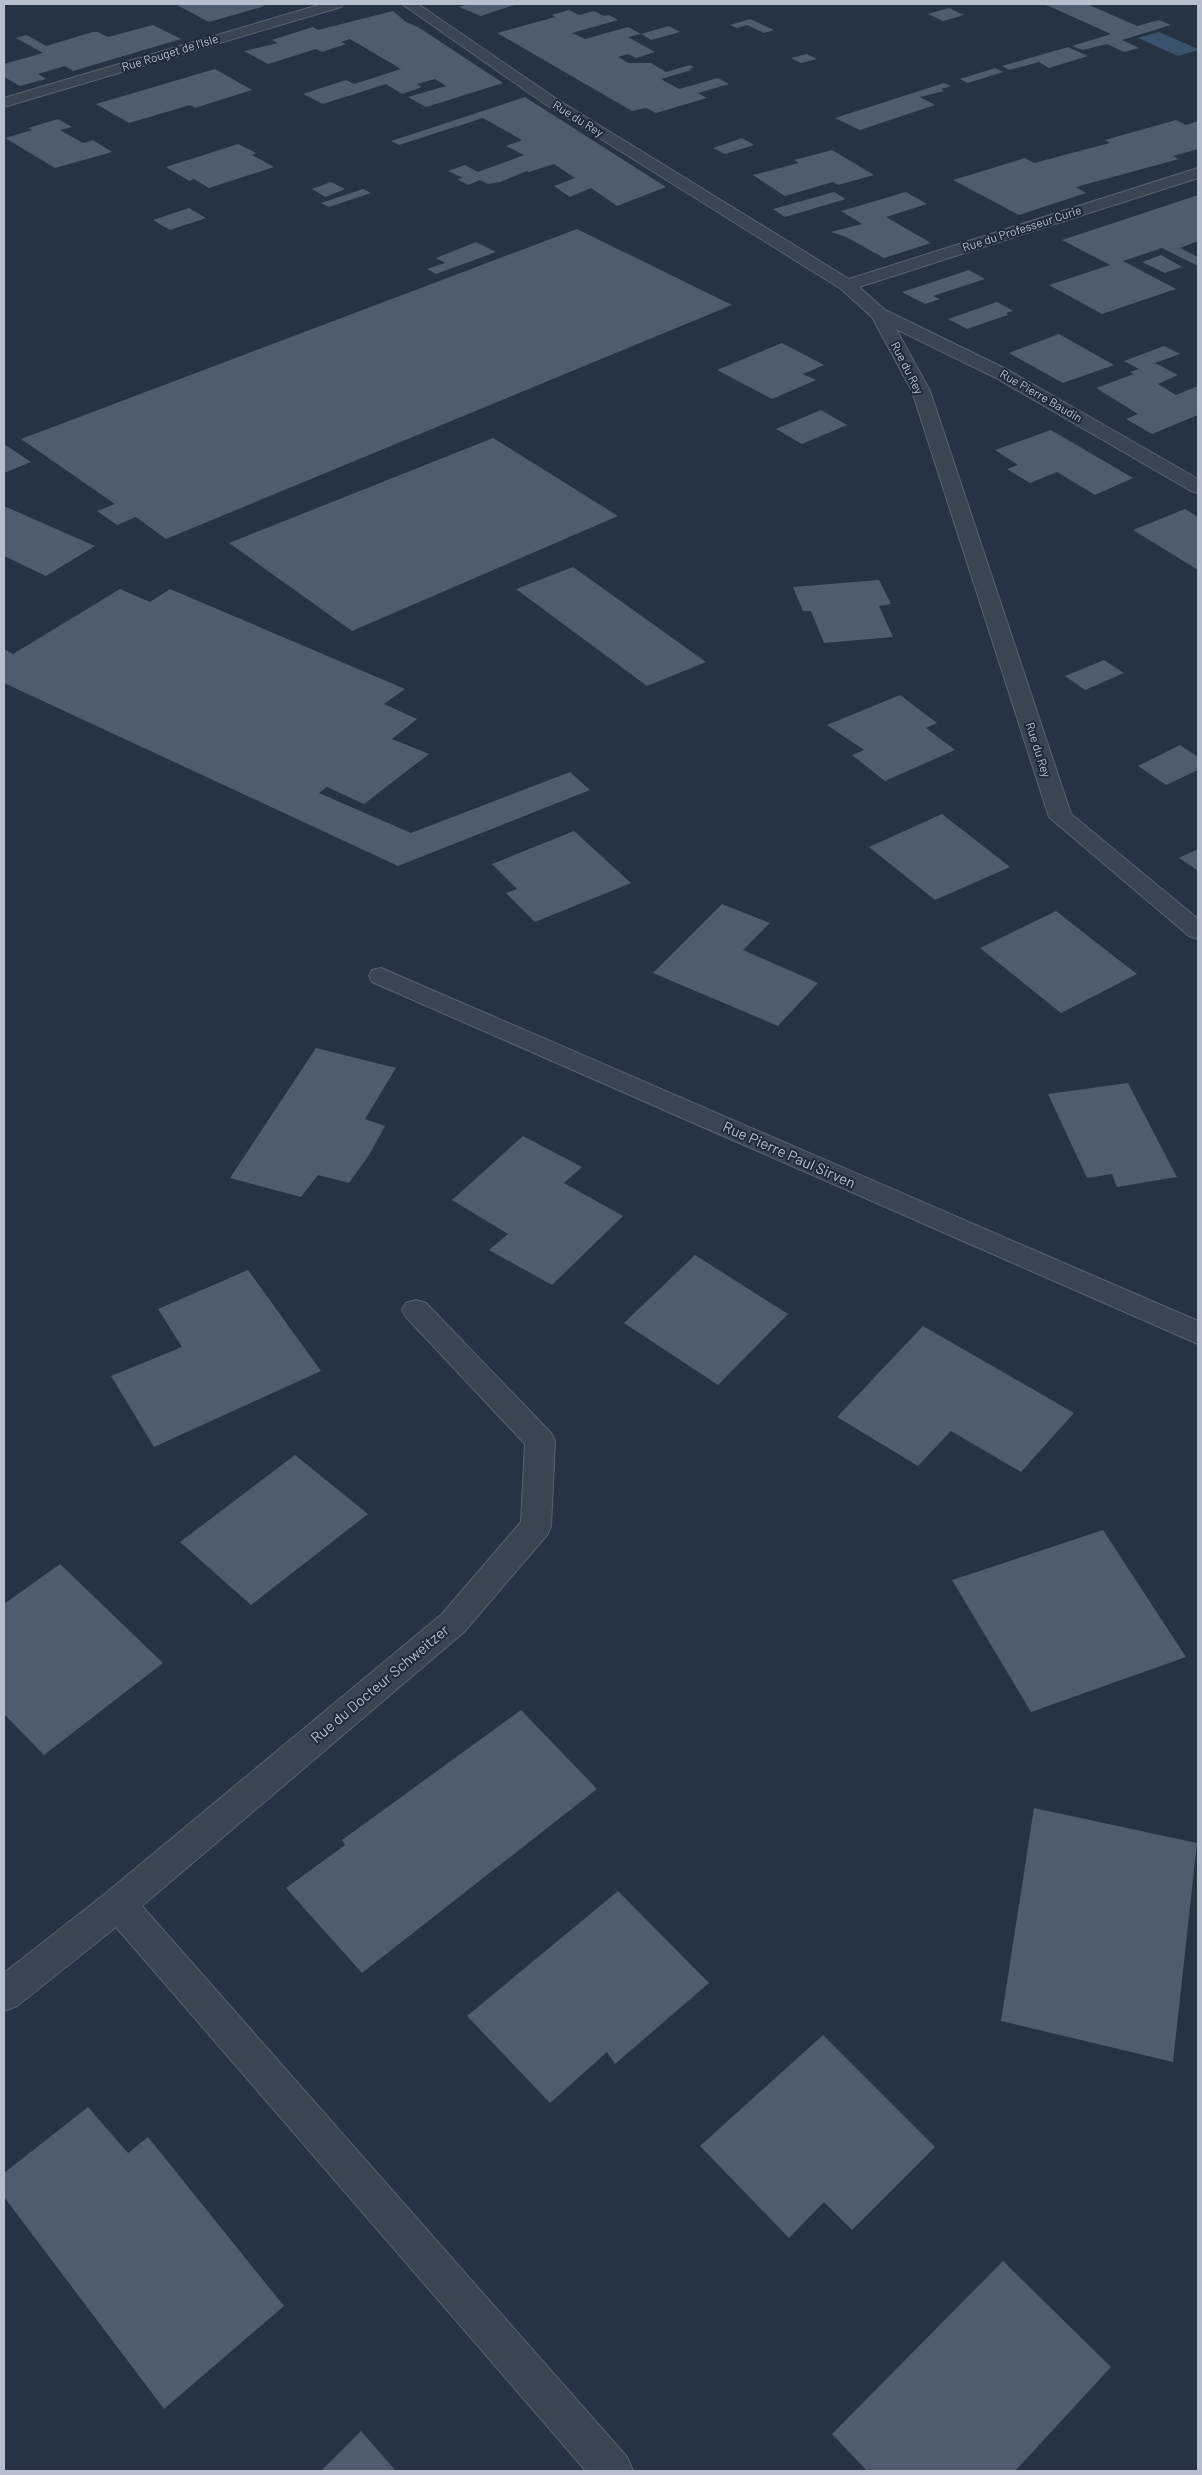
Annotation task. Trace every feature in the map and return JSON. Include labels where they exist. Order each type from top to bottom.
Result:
[{"type":"street","name":"Rue Rouget de l'Isle","points":[[4,103],[336,4]]},
{"type":"street","name":"Rue du Rey","points":[[409,4],[550,101],[847,286],[878,314],[926,368],[921,391],[1060,817],[1198,931]]},
{"type":"street","name":"Rue du Professeur Curie","points":[[847,286],[1198,173]]},
{"type":"street","name":"Rue Pierre Baudin","points":[[878,314],[980,363],[1198,487]]},
{"type":"street","points":[[926,368],[980,363]]},
{"type":"street","name":"Rue Pierre Paul Sirven","points":[[381,976],[1198,1333]]},
{"type":"street","name":"Rue du Docteur Schweitzer","points":[[4,1994],[118,1904],[452,1624],[536,1526],[540,1441],[416,1310]]},
{"type":"street","points":[[118,1904],[613,2471]]},
{"type":"water","points":[[1159,32],[1198,50],[1178,56],[1138,38]]},
{"type":"building","points":[[175,4],[260,4],[265,6],[209,22]]},
{"type":"building","points":[[468,4],[517,4],[481,16],[459,7]]},
{"type":"building","points":[[1044,4],[1087,4],[1137,26],[1159,20],[1171,25],[1122,40],[1139,48],[1124,52],[1107,44],[1083,50],[1072,46],[1111,34]]},
{"type":"building","points":[[949,8],[964,15],[943,21],[928,14]]},
{"type":"building","points":[[569,10],[579,15],[594,11],[604,16],[609,15],[618,20],[572,33],[585,39],[628,27],[641,34],[628,37],[655,52],[636,58],[628,54],[618,57],[629,63],[651,63],[666,72],[690,65],[694,67],[689,69],[692,70],[661,79],[679,89],[718,78],[729,84],[698,93],[707,98],[656,113],[646,108],[632,111],[497,33],[555,17],[552,15]]},
{"type":"building","points":[[393,11],[406,22],[418,27],[503,83],[426,107],[408,97],[446,86],[435,79],[417,84],[422,87],[402,94],[386,84],[323,104],[303,94],[346,80],[354,84],[401,69],[350,39],[341,42],[346,44],[322,52],[316,49],[268,64],[244,51],[278,43],[272,40],[313,27],[318,30]]},
{"type":"building","points":[[750,19],[774,30],[764,33],[747,25],[737,28],[730,25]]},
{"type":"building","points":[[153,25],[181,39],[73,71],[65,66],[38,74],[46,79],[20,86],[4,77],[4,64],[43,53],[16,38],[27,35],[46,46],[93,32],[98,32],[108,37]]},
{"type":"building","points":[[669,26],[680,32],[651,40],[641,34]]},
{"type":"building","points":[[1068,47],[1088,56],[1049,68],[1039,62],[1009,70],[1002,66]]},
{"type":"building","points":[[807,54],[817,59],[801,63],[791,58]]},
{"type":"building","points":[[995,68],[1003,72],[968,83],[960,79]]},
{"type":"building","points":[[215,69],[252,90],[195,108],[190,105],[129,123],[96,104]]},
{"type":"building","points":[[944,83],[951,86],[941,89],[944,91],[920,97],[935,105],[860,130],[835,118]]},
{"type":"building","points":[[525,97],[666,187],[617,206],[591,188],[570,197],[554,186],[575,178],[554,164],[527,171],[500,182],[488,184],[480,180],[468,185],[457,179],[463,178],[448,171],[465,165],[478,172],[524,155],[506,146],[522,140],[483,118],[399,145],[391,141]]},
{"type":"building","points":[[58,119],[72,127],[60,130],[83,143],[93,140],[112,152],[55,168],[5,138],[32,130],[28,128]]},
{"type":"building","points":[[1176,120],[1186,125],[1198,121],[1198,149],[1173,156],[1179,159],[1076,187],[1086,193],[1019,215],[953,180],[1025,158],[1034,163],[1110,143],[1105,140]]},
{"type":"building","points":[[742,138],[754,145],[725,154],[713,148]]},
{"type":"building","points":[[238,144],[256,153],[252,155],[274,167],[209,188],[194,179],[189,181],[166,167]]},
{"type":"building","points":[[832,150],[874,175],[838,185],[833,182],[785,196],[753,175],[799,163],[794,160]]},
{"type":"building","points":[[331,182],[345,189],[325,197],[312,189]]},
{"type":"building","points":[[363,189],[371,193],[329,207],[321,203]]},
{"type":"building","points":[[834,192],[846,199],[785,217],[773,209]]},
{"type":"building","points":[[906,192],[927,204],[886,217],[931,243],[884,258],[846,237],[831,232],[862,224],[841,211]]},
{"type":"building","points":[[1198,195],[1198,241],[1180,248],[1198,257],[1198,266],[1162,248],[1123,261],[1176,289],[1102,314],[1049,285],[1110,265],[1062,240]]},
{"type":"building","points":[[189,208],[206,218],[170,230],[153,220]]},
{"type":"building","points":[[577,229],[732,305],[166,539],[136,517],[117,525],[97,511],[115,504],[21,439]]},
{"type":"building","points":[[476,242],[496,252],[436,274],[427,269],[445,263],[436,258]]},
{"type":"building","points":[[1161,255],[1182,267],[1165,273],[1142,262]]},
{"type":"building","points":[[969,270],[985,279],[933,296],[940,299],[925,304],[902,292]]},
{"type":"building","points":[[997,302],[1013,311],[1006,313],[1008,315],[967,329],[948,319]]},
{"type":"building","points":[[1059,334],[1114,365],[1063,383],[1009,353]]},
{"type":"building","points":[[782,343],[824,365],[803,374],[816,380],[772,399],[717,370]]},
{"type":"building","points":[[1164,346],[1180,354],[1155,363],[1178,375],[1158,384],[1176,395],[1198,386],[1198,415],[1152,434],[1126,419],[1138,414],[1096,388],[1134,374],[1130,372],[1139,369],[1124,361]]},
{"type":"building","points":[[821,410],[847,425],[802,444],[776,429]]},
{"type":"building","points":[[1051,430],[1133,478],[1095,495],[1057,472],[1030,483],[1007,469],[1018,465],[995,450]]},
{"type":"building","points":[[493,438],[618,516],[352,631],[229,543]]},
{"type":"building","points":[[4,444],[31,462],[4,473]]},
{"type":"building","points":[[4,506],[95,546],[46,576],[4,556]]},
{"type":"building","points":[[1185,509],[1198,517],[1198,570],[1133,530]]},
{"type":"building","points":[[573,567],[706,662],[647,686],[516,589]]},
{"type":"building","points":[[879,580],[891,604],[879,606],[893,637],[824,643],[811,611],[803,611],[793,587]]},
{"type":"building","points":[[120,589],[150,602],[170,589],[405,689],[384,704],[417,719],[392,739],[429,754],[364,804],[327,787],[319,793],[411,833],[570,772],[590,790],[398,866],[4,683],[4,649],[13,654]]},
{"type":"building","points":[[1104,660],[1124,673],[1085,690],[1065,676]]},
{"type":"building","points":[[900,695],[937,723],[926,728],[955,750],[885,781],[852,755],[864,750],[827,725]]},
{"type":"building","points":[[1180,745],[1198,757],[1198,770],[1166,785],[1138,766]]},
{"type":"building","points":[[942,814],[1010,867],[935,900],[869,847]]},
{"type":"building","points":[[574,831],[631,883],[535,922],[506,893],[517,889],[492,864]]},
{"type":"building","points":[[1198,849],[1198,870],[1179,858]]},
{"type":"building","points":[[722,904],[770,923],[743,950],[818,983],[778,1026],[653,973]]},
{"type":"building","points":[[1056,911],[1137,974],[1061,1013],[980,948]]},
{"type":"building","points":[[316,1048],[396,1068],[365,1119],[385,1126],[369,1155],[349,1183],[318,1175],[301,1197],[230,1178]]},
{"type":"building","points":[[1128,1083],[1177,1177],[1117,1187],[1112,1174],[1087,1178],[1048,1094]]},
{"type":"building","points":[[523,1136],[582,1167],[564,1183],[623,1216],[552,1285],[489,1250],[508,1234],[452,1200]]},
{"type":"building","points":[[695,1255],[788,1314],[718,1385],[624,1323]]},
{"type":"building","points":[[248,1270],[321,1371],[154,1447],[111,1376],[182,1347],[158,1309]]},
{"type":"building","points":[[923,1326],[1074,1413],[1021,1472],[951,1431],[918,1466],[837,1417]]},
{"type":"building","points":[[295,1455],[368,1514],[251,1605],[180,1542]]},
{"type":"building","points":[[1103,1530],[1186,1657],[1031,1712],[952,1580]]},
{"type":"building","points":[[60,1564],[163,1663],[44,1755],[4,1714],[4,1604]]},
{"type":"building","points":[[521,1710],[597,1789],[362,1973],[286,1888],[345,1845],[342,1840]]},
{"type":"building","points":[[1034,1808],[1197,1843],[1173,2062],[1001,2021]]},
{"type":"building","points":[[618,1891],[709,1983],[615,2064],[607,2052],[550,2103],[467,2016]]},
{"type":"building","points":[[823,2035],[935,2147],[852,2230],[824,2202],[789,2238],[700,2146]]},
{"type":"building","points":[[88,2107],[128,2153],[148,2137],[284,2306],[164,2409],[4,2197],[4,2173]]},
{"type":"building","points":[[1003,2261],[1111,2367],[1015,2471],[867,2471],[832,2434]]},
{"type":"building","points":[[361,2431],[396,2471],[321,2471]]}]
